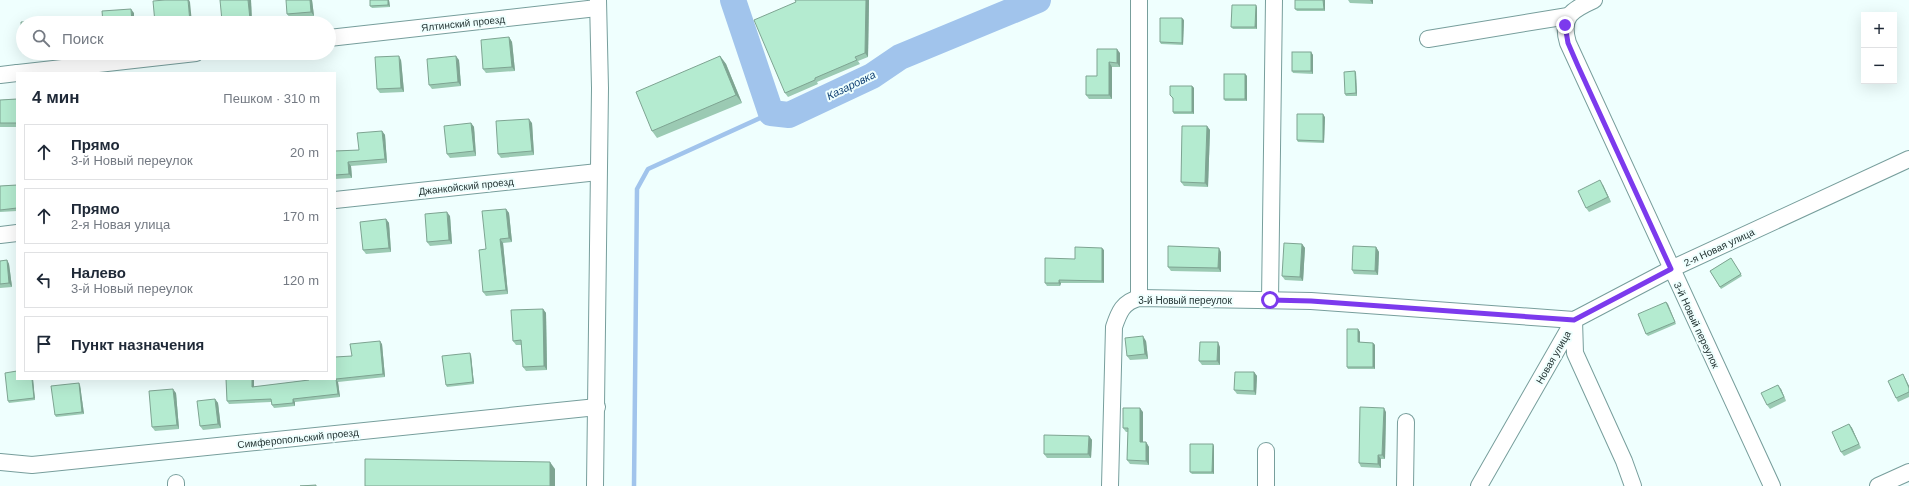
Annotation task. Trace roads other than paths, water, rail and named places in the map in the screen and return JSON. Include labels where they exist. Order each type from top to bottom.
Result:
[{"type":"street","points":[[1138,0],[1139,298]]},
{"type":"street","points":[[1270,300],[1274,0]]},
{"type":"street","points":[[1428,39],[1571,13],[1594,0]]},
{"type":"street","points":[[595,486],[600,88],[598,4]]},
{"type":"street","name":"Ялтинский проезд","points":[[336,37],[598,4]]},
{"type":"street","name":"3-й Новый переулок","points":[[1571,13],[1565,25],[1565,34],[1570,49],[1772,486]]},
{"type":"street","points":[[26,72],[133,60]]},
{"type":"street","points":[[0,75],[16,73]]},
{"type":"street","name":"2-я Новая улица","points":[[1574,320],[1671,269],[1909,159]]},
{"type":"street","name":"Джанкойский проезд","points":[[336,200],[598,172]]},
{"type":"street","points":[[0,235],[16,233]]},
{"type":"street","name":"3-й Новый переулок","points":[[1110,486],[1114,327],[1122,307],[1130,300],[1139,298],[1311,301],[1574,320]]},
{"type":"street","name":"Новая улица","points":[[1479,486],[1574,320]]},
{"type":"street","name":"Новая улица","points":[[1574,320],[1575,353],[1624,461],[1633,486]]},
{"type":"street","name":"Симферопольский проезд","points":[[0,462],[32,465],[597,407]]},
{"type":"street","points":[[1405,486],[1406,422]]},
{"type":"street","points":[[1266,450],[1266,486]]},
{"type":"street","points":[[1878,486],[1909,472]]},
{"type":"waterway","name":"Казаровка","points":[[733,0],[771,113],[789,115],[872,76],[900,57],[1038,0]]},
{"type":"waterway","points":[[634,486],[637,189],[648,169],[771,113]]}]
